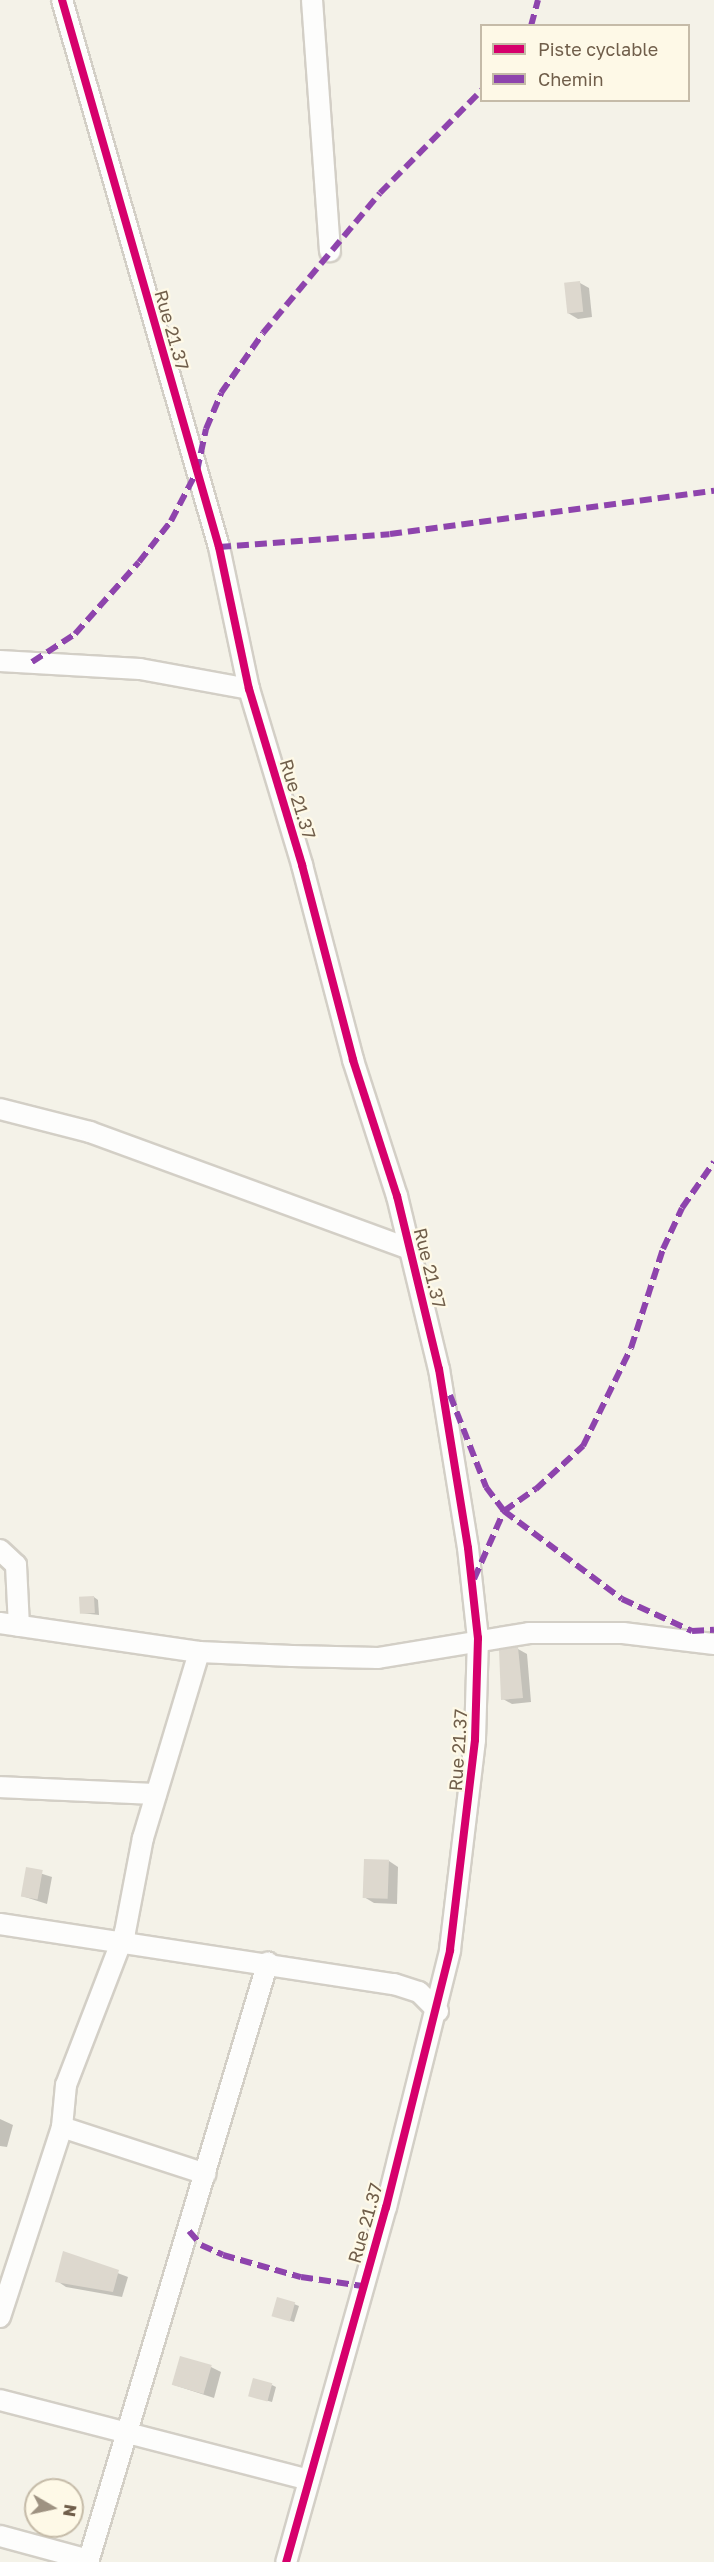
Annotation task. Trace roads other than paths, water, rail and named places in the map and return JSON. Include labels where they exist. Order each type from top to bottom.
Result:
[{"type":"street","name":"Rue 21.37","points":[[62,0],[219,547],[249,689],[410,1249],[439,1368],[468,1548],[478,1638],[475,1740],[467,1817],[450,1951],[438,2011],[286,2562]]},
{"type":"street","points":[[312,0],[330,251]]},
{"type":"street","points":[[0,661],[140,669],[249,689]]},
{"type":"street","points":[[0,1109],[90,1132],[410,1249]]},
{"type":"street","points":[[0,1550],[16,1565],[10,1624],[199,1652],[378,1658],[478,1638],[529,1633],[623,1633],[714,1644]]},
{"type":"street","points":[[0,2317],[62,2127],[66,2085],[122,1942],[143,1838],[199,1652]]},
{"type":"street","points":[[0,1787],[156,1794]]},
{"type":"street","points":[[0,1924],[268,1962],[394,1984],[419,1992],[438,2011]]},
{"type":"street","points":[[0,2536],[89,2561],[268,1962]]},
{"type":"street","points":[[62,2127],[206,2174]]},
{"type":"street","points":[[0,2400],[309,2480]]}]
